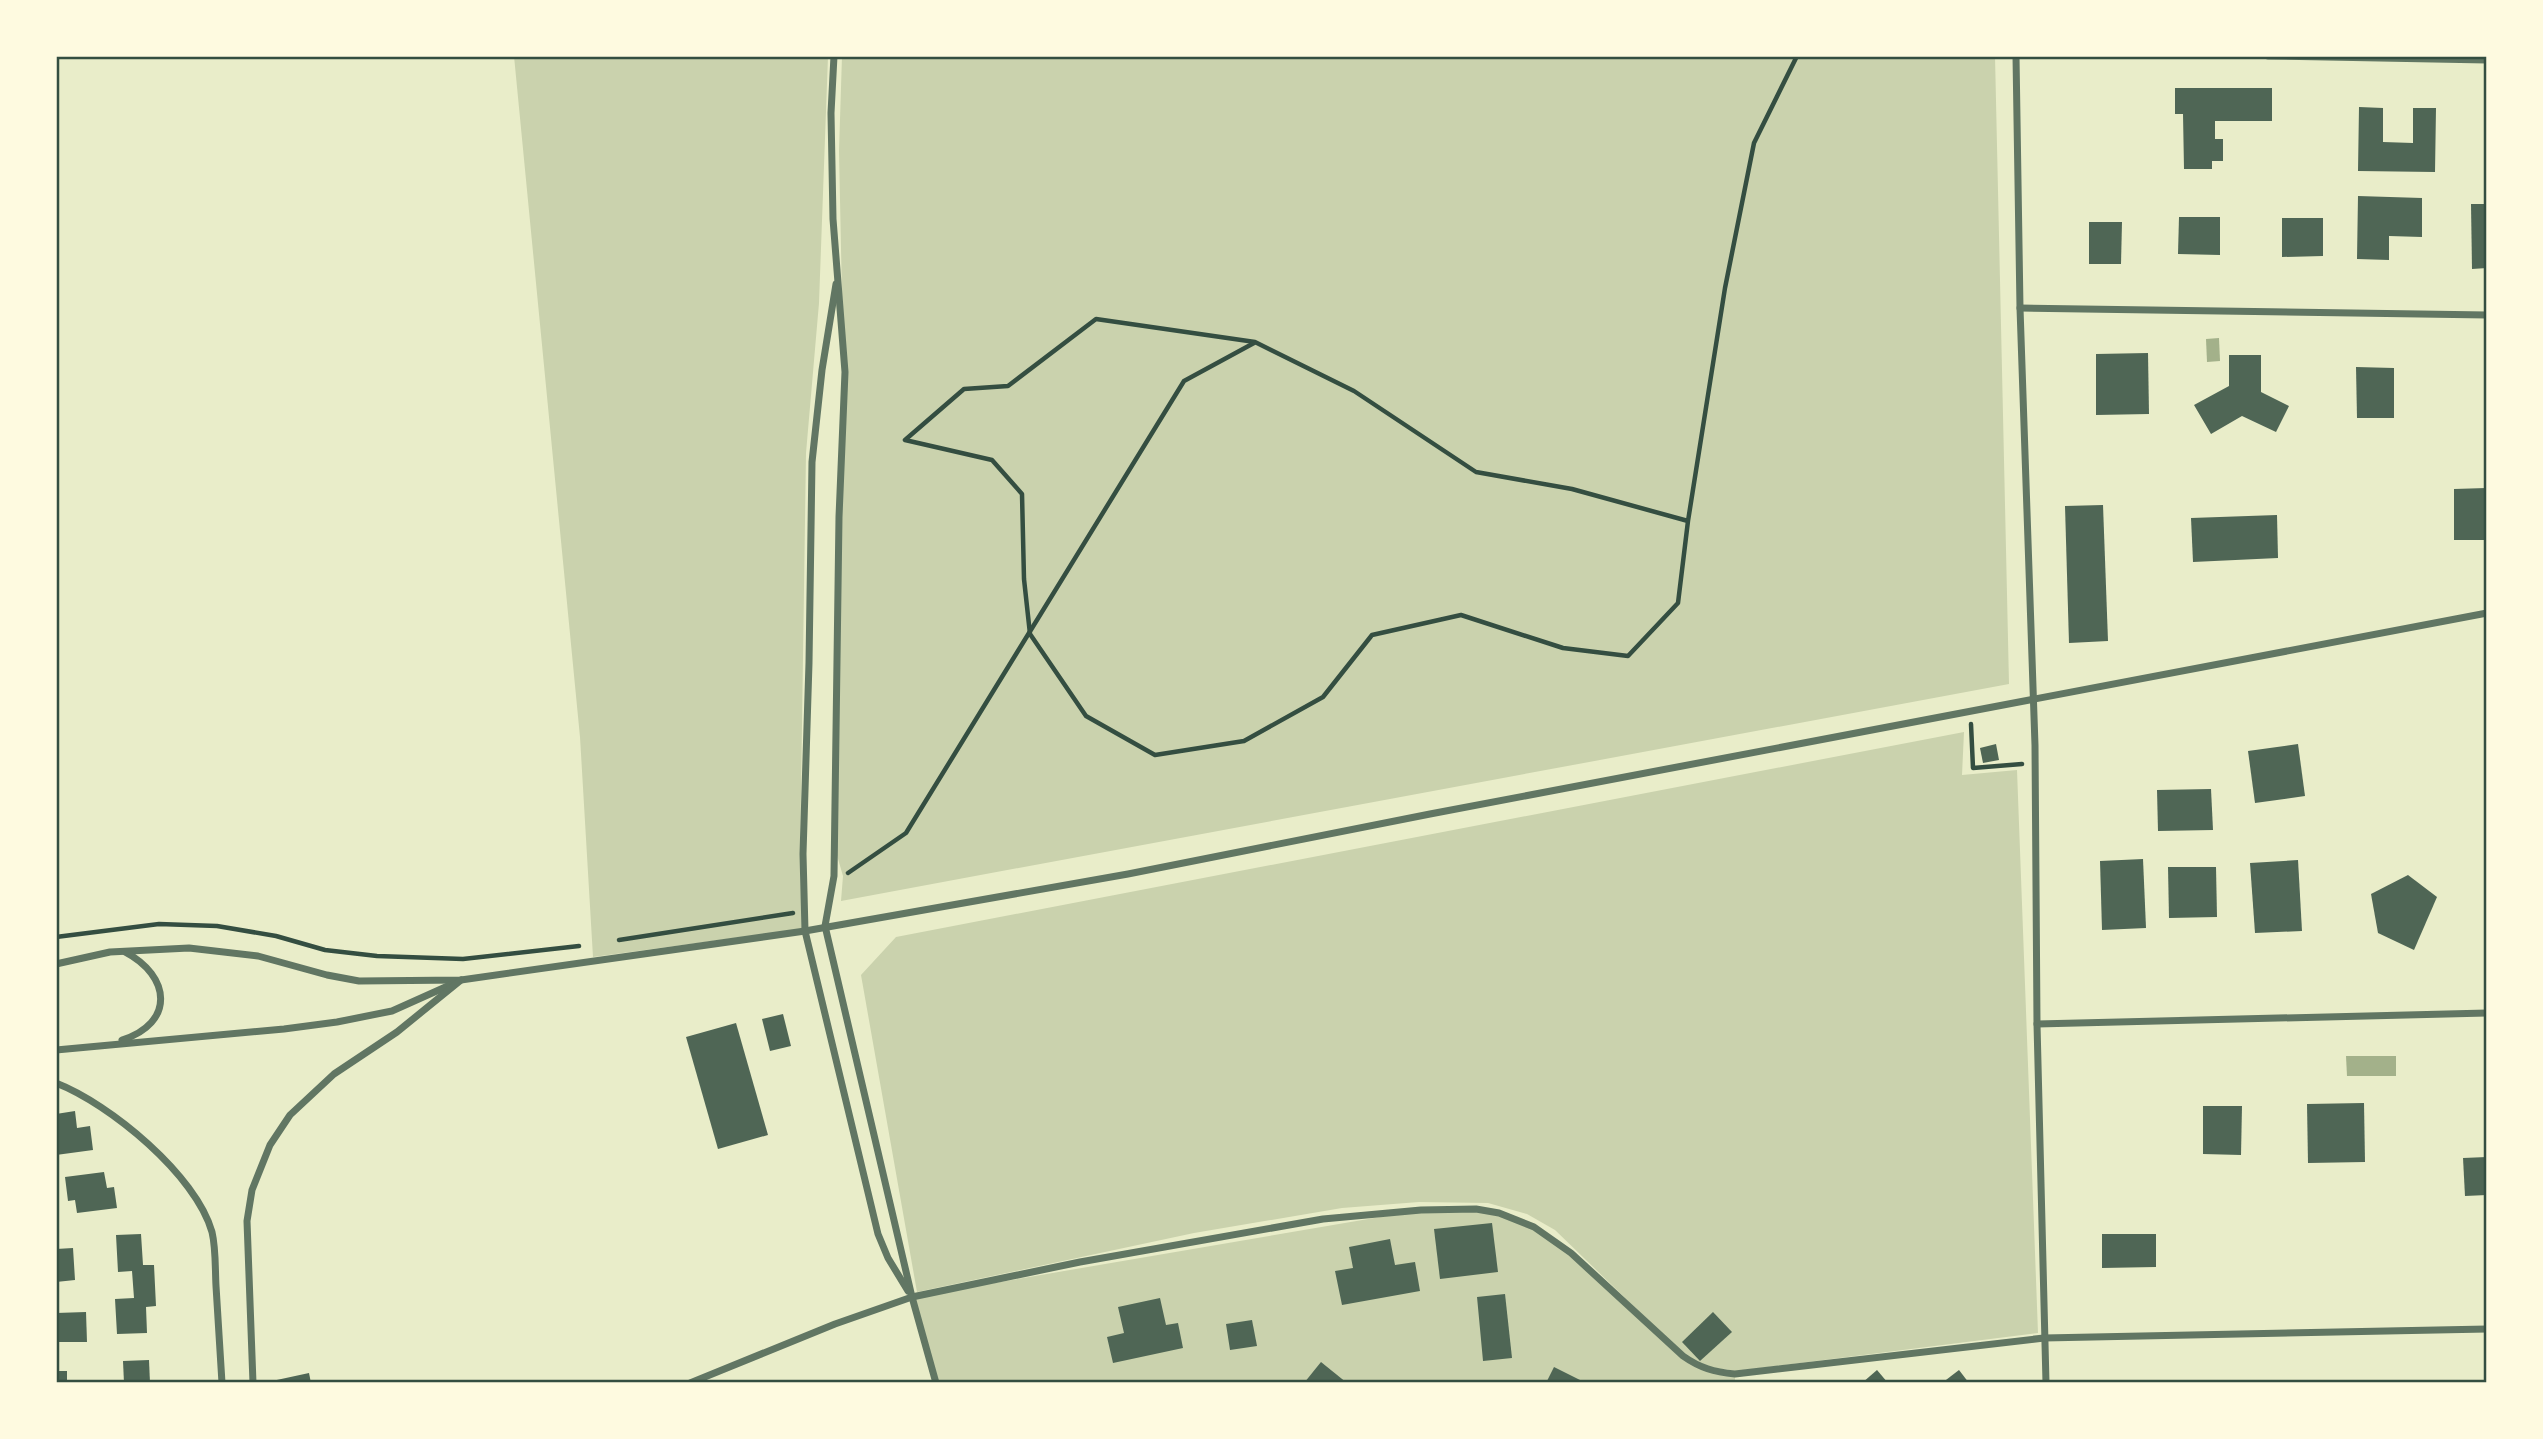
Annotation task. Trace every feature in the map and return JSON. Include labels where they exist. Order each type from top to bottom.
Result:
[{"type":"street","points":[[834,56],[831,113],[833,219],[845,372],[839,517],[834,876],[825,926],[912,1297],[936,1383]]},
{"type":"street","points":[[2016,56],[2020,308],[2033,699],[2037,1024],[2046,1383]]},
{"type":"street","points":[[2268,56],[2487,60]]},
{"type":"street","points":[[838,271],[821,370],[812,462],[803,854],[805,931],[878,1234],[888,1258],[912,1297]]},
{"type":"street","points":[[2020,308],[2487,315]]},
{"type":"street","points":[[56,964],[124,951],[187,948],[258,956],[327,975],[365,981],[461,980],[805,931],[1128,874],[2487,613]]},
{"type":"street","points":[[108,1045],[136,1035],[149,1026],[162,1000],[159,984],[153,974],[139,960],[124,951]]},
{"type":"street","points":[[56,1050],[337,1022],[392,1011],[461,980]]},
{"type":"street","points":[[253,1383],[247,1221],[252,1190],[270,1145],[290,1115],[334,1074],[397,1032],[461,980]]},
{"type":"street","points":[[2037,1024],[2487,1013]]},
{"type":"street","points":[[56,1083],[116,1118],[143,1141],[181,1177],[205,1213],[214,1245],[222,1383]]},
{"type":"street","points":[[690,1383],[835,1324],[912,1297],[1080,1262],[1323,1219],[1421,1210],[1476,1209],[1521,1220],[1548,1235],[1571,1253],[1683,1356],[1701,1368],[1735,1379],[2044,1338],[2487,1329]]},
{"type":"path","points":[[1688,521],[1572,489],[1476,472],[1354,391],[1255,342],[1096,319],[1009,386],[964,389],[905,440],[992,460],[1022,494],[1024,579],[1030,634],[1086,716],[1155,755],[1244,741],[1323,697],[1372,635],[1461,615],[1563,648],[1628,656],[1678,604],[1688,521],[1725,288],[1754,144],[1797,56]]},
{"type":"path","points":[[834,876],[844,876],[906,833],[1184,382],[1255,342]]},
{"type":"path","points":[[1971,711],[1973,768],[2025,764]]},
{"type":"path","points":[[612,941],[805,912]]},
{"type":"path","points":[[56,937],[159,924],[218,926],[276,936],[325,950],[377,956],[463,959],[585,945]]},
{"type":"shaded area","points":[[514,56],[828,56],[819,303],[806,453],[800,861],[802,929],[593,957],[580,737]]},
{"type":"shaded area","points":[[842,56],[1995,56],[2009,684],[841,901],[843,876],[834,845],[844,394],[839,151]]},
{"type":"shaded area","points":[[2219,338],[2220,361],[2207,362],[2206,339]]},
{"type":"shaded area","points":[[1964,732],[1962,775],[2017,770],[2038,1333],[1736,1371],[1708,1367],[1683,1354],[1555,1230],[1527,1214],[1488,1203],[1419,1202],[1342,1208],[1194,1233],[917,1292],[861,975],[896,937]]},
{"type":"shaded area","points":[[2346,1056],[2396,1056],[2396,1076],[2347,1076]]},
{"type":"shaded area","points":[[1421,1210],[1499,1213],[1548,1235],[1693,1363],[1735,1374],[1735,1383],[936,1383],[912,1297]]},
{"type":"building","points":[[2175,88],[2272,88],[2272,121],[2215,121],[2215,139],[2223,139],[2223,161],[2212,161],[2212,169],[2184,169],[2183,114],[2175,114]]},
{"type":"building","points":[[2359,107],[2383,108],[2383,142],[2413,143],[2413,108],[2436,108],[2435,172],[2358,171]]},
{"type":"building","points":[[2358,196],[2422,198],[2422,237],[2389,236],[2389,260],[2357,259]]},
{"type":"building","points":[[2471,204],[2487,204],[2487,268],[2472,269]]},
{"type":"building","points":[[2179,217],[2220,217],[2220,255],[2178,254]]},
{"type":"building","points":[[2282,218],[2323,218],[2323,256],[2282,257]]},
{"type":"building","points":[[2089,222],[2122,222],[2121,264],[2089,264]]},
{"type":"building","points":[[2148,353],[2149,414],[2096,415],[2096,354]]},
{"type":"building","points":[[2229,355],[2261,355],[2261,392],[2289,406],[2276,432],[2242,416],[2211,434],[2194,405],[2229,386]]},
{"type":"building","points":[[2356,367],[2394,368],[2394,418],[2357,418]]},
{"type":"building","points":[[2486,488],[2487,540],[2454,540],[2454,489]]},
{"type":"building","points":[[2103,505],[2108,641],[2069,643],[2065,506]]},
{"type":"building","points":[[2277,515],[2278,558],[2193,562],[2191,518]]},
{"type":"building","points":[[1996,744],[1999,760],[1983,763],[1980,748]]},
{"type":"building","points":[[2298,744],[2305,796],[2255,803],[2248,751]]},
{"type":"building","points":[[2211,789],[2213,830],[2158,831],[2157,790]]},
{"type":"building","points":[[2143,859],[2146,928],[2102,930],[2100,861]]},
{"type":"building","points":[[2298,860],[2302,931],[2255,933],[2250,863]]},
{"type":"building","points":[[2168,867],[2216,867],[2217,917],[2169,918]]},
{"type":"building","points":[[2408,875],[2437,897],[2414,950],[2378,933],[2371,894]]},
{"type":"building","points":[[783,1014],[791,1046],[770,1051],[762,1019]]},
{"type":"building","points":[[736,1023],[768,1135],[718,1149],[686,1037]]},
{"type":"building","points":[[2364,1103],[2365,1162],[2308,1163],[2307,1104]]},
{"type":"building","points":[[2203,1106],[2242,1106],[2241,1155],[2203,1154]]},
{"type":"building","points":[[75,1111],[77,1128],[90,1126],[93,1150],[56,1155],[56,1114]]},
{"type":"building","points":[[2487,1157],[2487,1195],[2465,1196],[2463,1158]]},
{"type":"building","points":[[104,1172],[107,1188],[114,1187],[117,1208],[77,1213],[75,1200],[68,1201],[65,1177]]},
{"type":"building","points":[[1492,1223],[1498,1272],[1440,1279],[1434,1229]]},
{"type":"building","points":[[141,1234],[143,1265],[154,1265],[156,1306],[146,1307],[147,1333],[117,1334],[115,1299],[134,1298],[132,1271],[118,1272],[116,1235]]},
{"type":"building","points":[[2102,1234],[2156,1234],[2156,1267],[2102,1268]]},
{"type":"building","points":[[1390,1239],[1395,1265],[1415,1262],[1420,1291],[1342,1305],[1335,1271],[1353,1268],[1349,1247]]},
{"type":"building","points":[[73,1248],[75,1280],[56,1282],[56,1249]]},
{"type":"building","points":[[1505,1294],[1512,1358],[1483,1361],[1477,1297]]},
{"type":"building","points":[[1160,1298],[1166,1325],[1178,1323],[1183,1348],[1113,1363],[1107,1337],[1124,1333],[1118,1307]]},
{"type":"building","points":[[86,1312],[87,1342],[56,1342],[56,1313]]},
{"type":"building","points":[[1713,1312],[1732,1332],[1700,1361],[1682,1342]]},
{"type":"building","points":[[1252,1320],[1257,1346],[1230,1350],[1226,1324]]},
{"type":"building","points":[[149,1360],[150,1383],[124,1383],[123,1361]]},
{"type":"building","points":[[1321,1362],[1347,1383],[1304,1383]]},
{"type":"building","points":[[1554,1367],[1586,1383],[1546,1383]]},
{"type":"building","points":[[1877,1370],[1888,1383],[1862,1383]]},
{"type":"building","points":[[1959,1370],[1969,1383],[1942,1383]]},
{"type":"building","points":[[56,1371],[67,1371],[67,1383],[56,1383]]},
{"type":"building","points":[[309,1373],[311,1383],[272,1383],[272,1381]]}]
